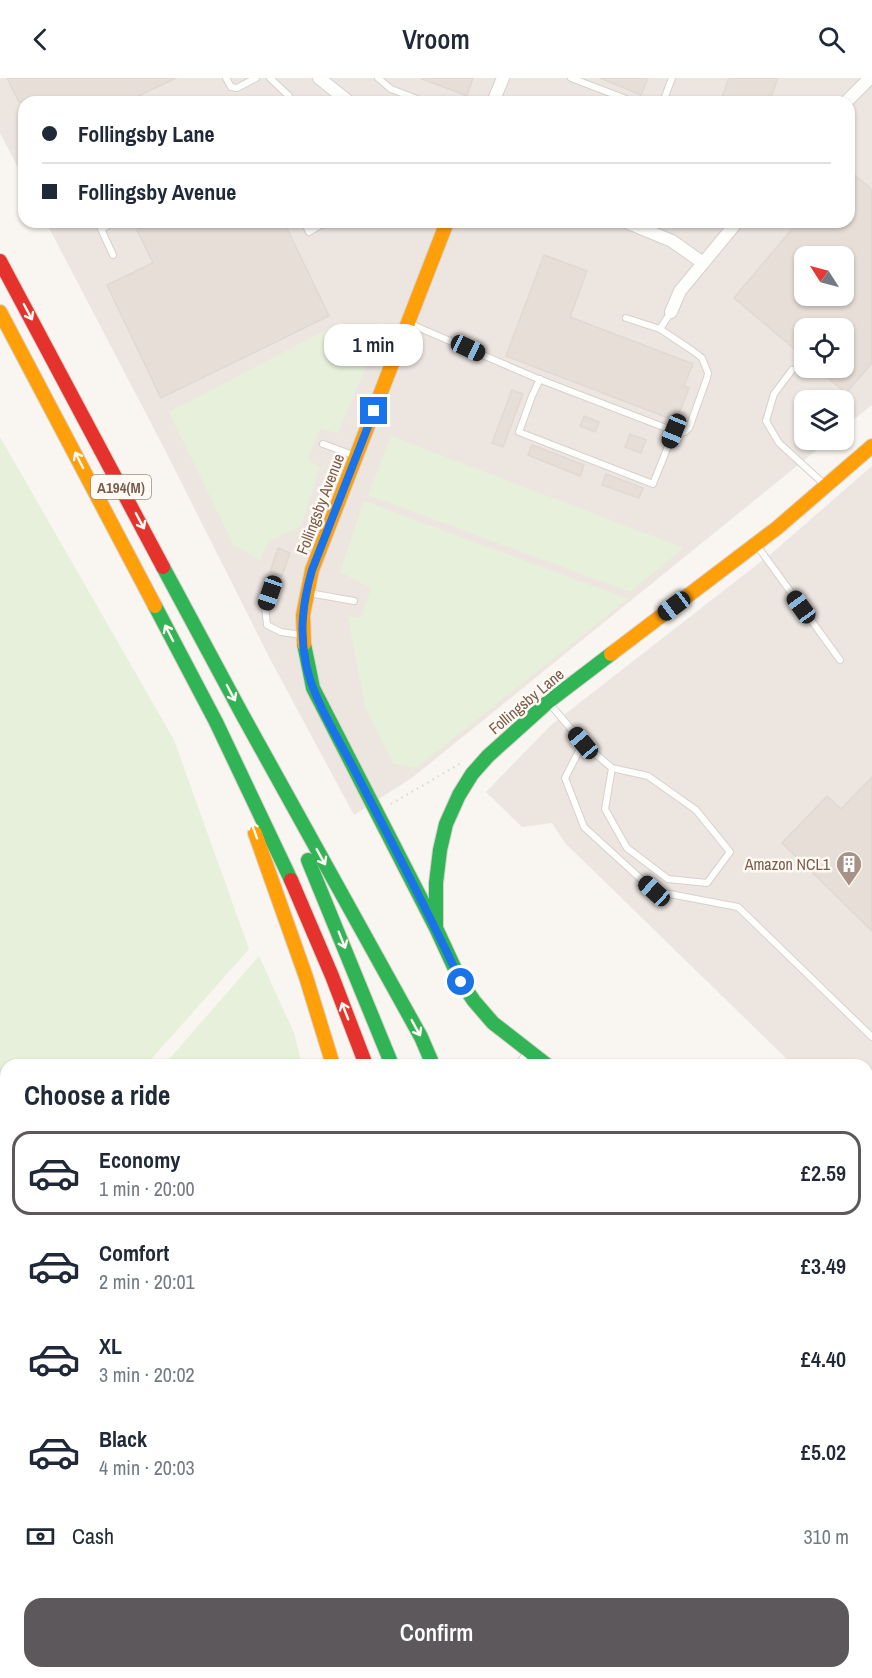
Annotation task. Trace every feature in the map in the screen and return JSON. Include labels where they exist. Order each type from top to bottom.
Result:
[{"type":"main road","name":"Follingsby Avenue","points":[[436,927],[313,688],[306,665],[302,615],[312,570],[445,228]]},
{"type":"main road","name":"A194(M)","points":[[0,261],[242,714],[421,1037],[430,1059]]},
{"type":"main road","name":"A194(M)","points":[[0,312],[216,722],[276,847],[332,976],[364,1059]]},
{"type":"main road","name":"Follingsby Lane","points":[[539,1059],[493,1023],[474,1001],[461,982],[436,927],[436,883],[440,850],[446,824],[459,795],[472,774],[488,756],[548,702],[756,544],[872,446]]},
{"type":"main road","name":"A194(M)","points":[[242,714],[324,896],[390,1059]]},
{"type":"main road","name":"A194(M)","points":[[216,722],[303,968],[331,1059]]},
{"type":"street","points":[[318,78],[341,96]]},
{"type":"street","points":[[496,96],[503,78]]},
{"type":"street","points":[[852,96],[870,78]]},
{"type":"street","points":[[641,228],[672,241],[703,263]]},
{"type":"street","points":[[671,312],[680,291],[732,228]]},
{"type":"lane","points":[[226,78],[231,87],[237,88],[256,78]]},
{"type":"lane","points":[[270,78],[289,96]]},
{"type":"lane","points":[[378,78],[391,89],[409,96]]},
{"type":"lane","points":[[571,78],[618,96]]},
{"type":"lane","points":[[665,96],[672,78]]},
{"type":"lane","points":[[103,228],[101,229],[113,255]]},
{"type":"lane","points":[[660,329],[671,312]]},
{"type":"lane","points":[[408,323],[540,380],[679,433],[685,432],[689,428],[707,378],[708,373],[702,358],[660,329],[626,318]]},
{"type":"lane","points":[[792,370],[774,394],[766,421],[779,443],[827,486]]},
{"type":"lane","points":[[540,380],[519,432],[653,484],[674,431]]},
{"type":"lane","points":[[323,444],[356,456]]},
{"type":"lane","points":[[756,544],[840,660]]},
{"type":"lane","points":[[306,592],[354,601]]},
{"type":"lane","points":[[270,593],[265,607],[267,625],[281,632],[302,635]]},
{"type":"lane","points":[[548,702],[583,743],[612,768],[648,776],[696,810],[730,852],[707,883],[668,879],[627,848],[605,809],[612,768]]},
{"type":"lane","points":[[583,743],[565,778],[584,827],[654,891],[738,908],[872,1037]]},
{"type":"lane","points":[[523,1059],[528,1051]]},
{"type":"path","points":[[392,804],[460,763]]},
{"type":"shaded area","points":[[0,78],[872,78],[872,405],[854,419],[854,390],[794,390],[794,450],[817,450],[413,777],[354,815],[269,657],[163,446],[49,228],[855,228],[855,96],[18,96],[18,168],[0,133]]},
{"type":"shaded area","points":[[872,466],[872,1059],[787,1059],[565,843],[552,823],[522,827],[486,792],[551,725],[772,553]]},
{"type":"green space","points":[[341,322],[350,331],[385,322],[338,433],[320,429],[308,459],[320,468],[301,526],[269,541],[260,560],[233,544],[169,412]]},
{"type":"green space","points":[[391,436],[684,548],[630,592],[368,495]]},
{"type":"green space","points":[[0,437],[174,740],[249,949],[151,1059],[0,1059]]},
{"type":"green space","points":[[364,501],[628,599],[416,768],[393,764],[365,707],[348,617],[361,618],[371,588],[340,572]]},
{"type":"green space","points":[[259,956],[294,1033],[300,1059],[169,1059]]},
{"type":"building","points":[[7,78],[176,78],[138,96],[18,96],[18,100]]},
{"type":"building","points":[[422,78],[473,78],[467,96]]},
{"type":"building","points":[[600,78],[648,78],[641,95]]},
{"type":"building","points":[[729,78],[778,78],[771,96],[722,96]]},
{"type":"building","points":[[855,175],[872,190],[872,363],[849,390],[842,390],[828,378],[854,378],[854,318],[794,318],[794,349],[734,298],[793,228],[855,228]]},
{"type":"building","points":[[141,228],[287,228],[329,316],[161,398],[107,285],[153,263],[137,230]]},
{"type":"building","points":[[544,255],[587,271],[570,317],[693,364],[684,386],[689,388],[676,421],[506,356]]},
{"type":"building","points":[[512,390],[523,394],[503,447],[492,443]]},
{"type":"building","points":[[584,416],[599,422],[595,432],[580,426]]},
{"type":"building","points":[[630,434],[646,440],[641,453],[625,447]]},
{"type":"building","points":[[532,445],[584,465],[580,476],[528,455]]},
{"type":"building","points":[[606,474],[643,488],[639,498],[602,485]]},
{"type":"building","points":[[278,548],[290,553],[282,576],[270,572]]},
{"type":"building","name":"Amazon NCL1","points":[[872,777],[872,931],[782,843],[827,796],[841,809]]},
{"type":"traffic: fast","points":[[163,567],[421,1037],[430,1059]]},
{"type":"traffic: fast","points":[[155,606],[216,722],[291,880]]},
{"type":"traffic: fast","points":[[304,644],[313,688],[435,926]]},
{"type":"traffic: fast","points":[[539,1059],[493,1023],[461,982],[436,928],[436,883],[440,850],[446,824],[459,795],[472,774],[488,756],[548,702],[611,654]]},
{"type":"traffic: fast","points":[[308,860],[390,1059]]},
{"type":"traffic: slow","points":[[304,644],[303,615],[312,570],[445,228]]},
{"type":"traffic: slow","points":[[0,312],[155,606]]},
{"type":"traffic: slow","points":[[611,654],[777,528],[872,446]]},
{"type":"traffic: slow","points":[[255,833],[306,977],[331,1059]]},
{"type":"traffic: jam","points":[[0,261],[163,567]]},
{"type":"traffic: jam","points":[[291,880],[332,976],[364,1059]]},
{"type":"place","name":"Amazon NCL1","points":[[849,887]]},
{"type":"route","points":[[374,411],[312,570],[302,615],[302,639],[313,688],[436,927],[461,982]]}]
